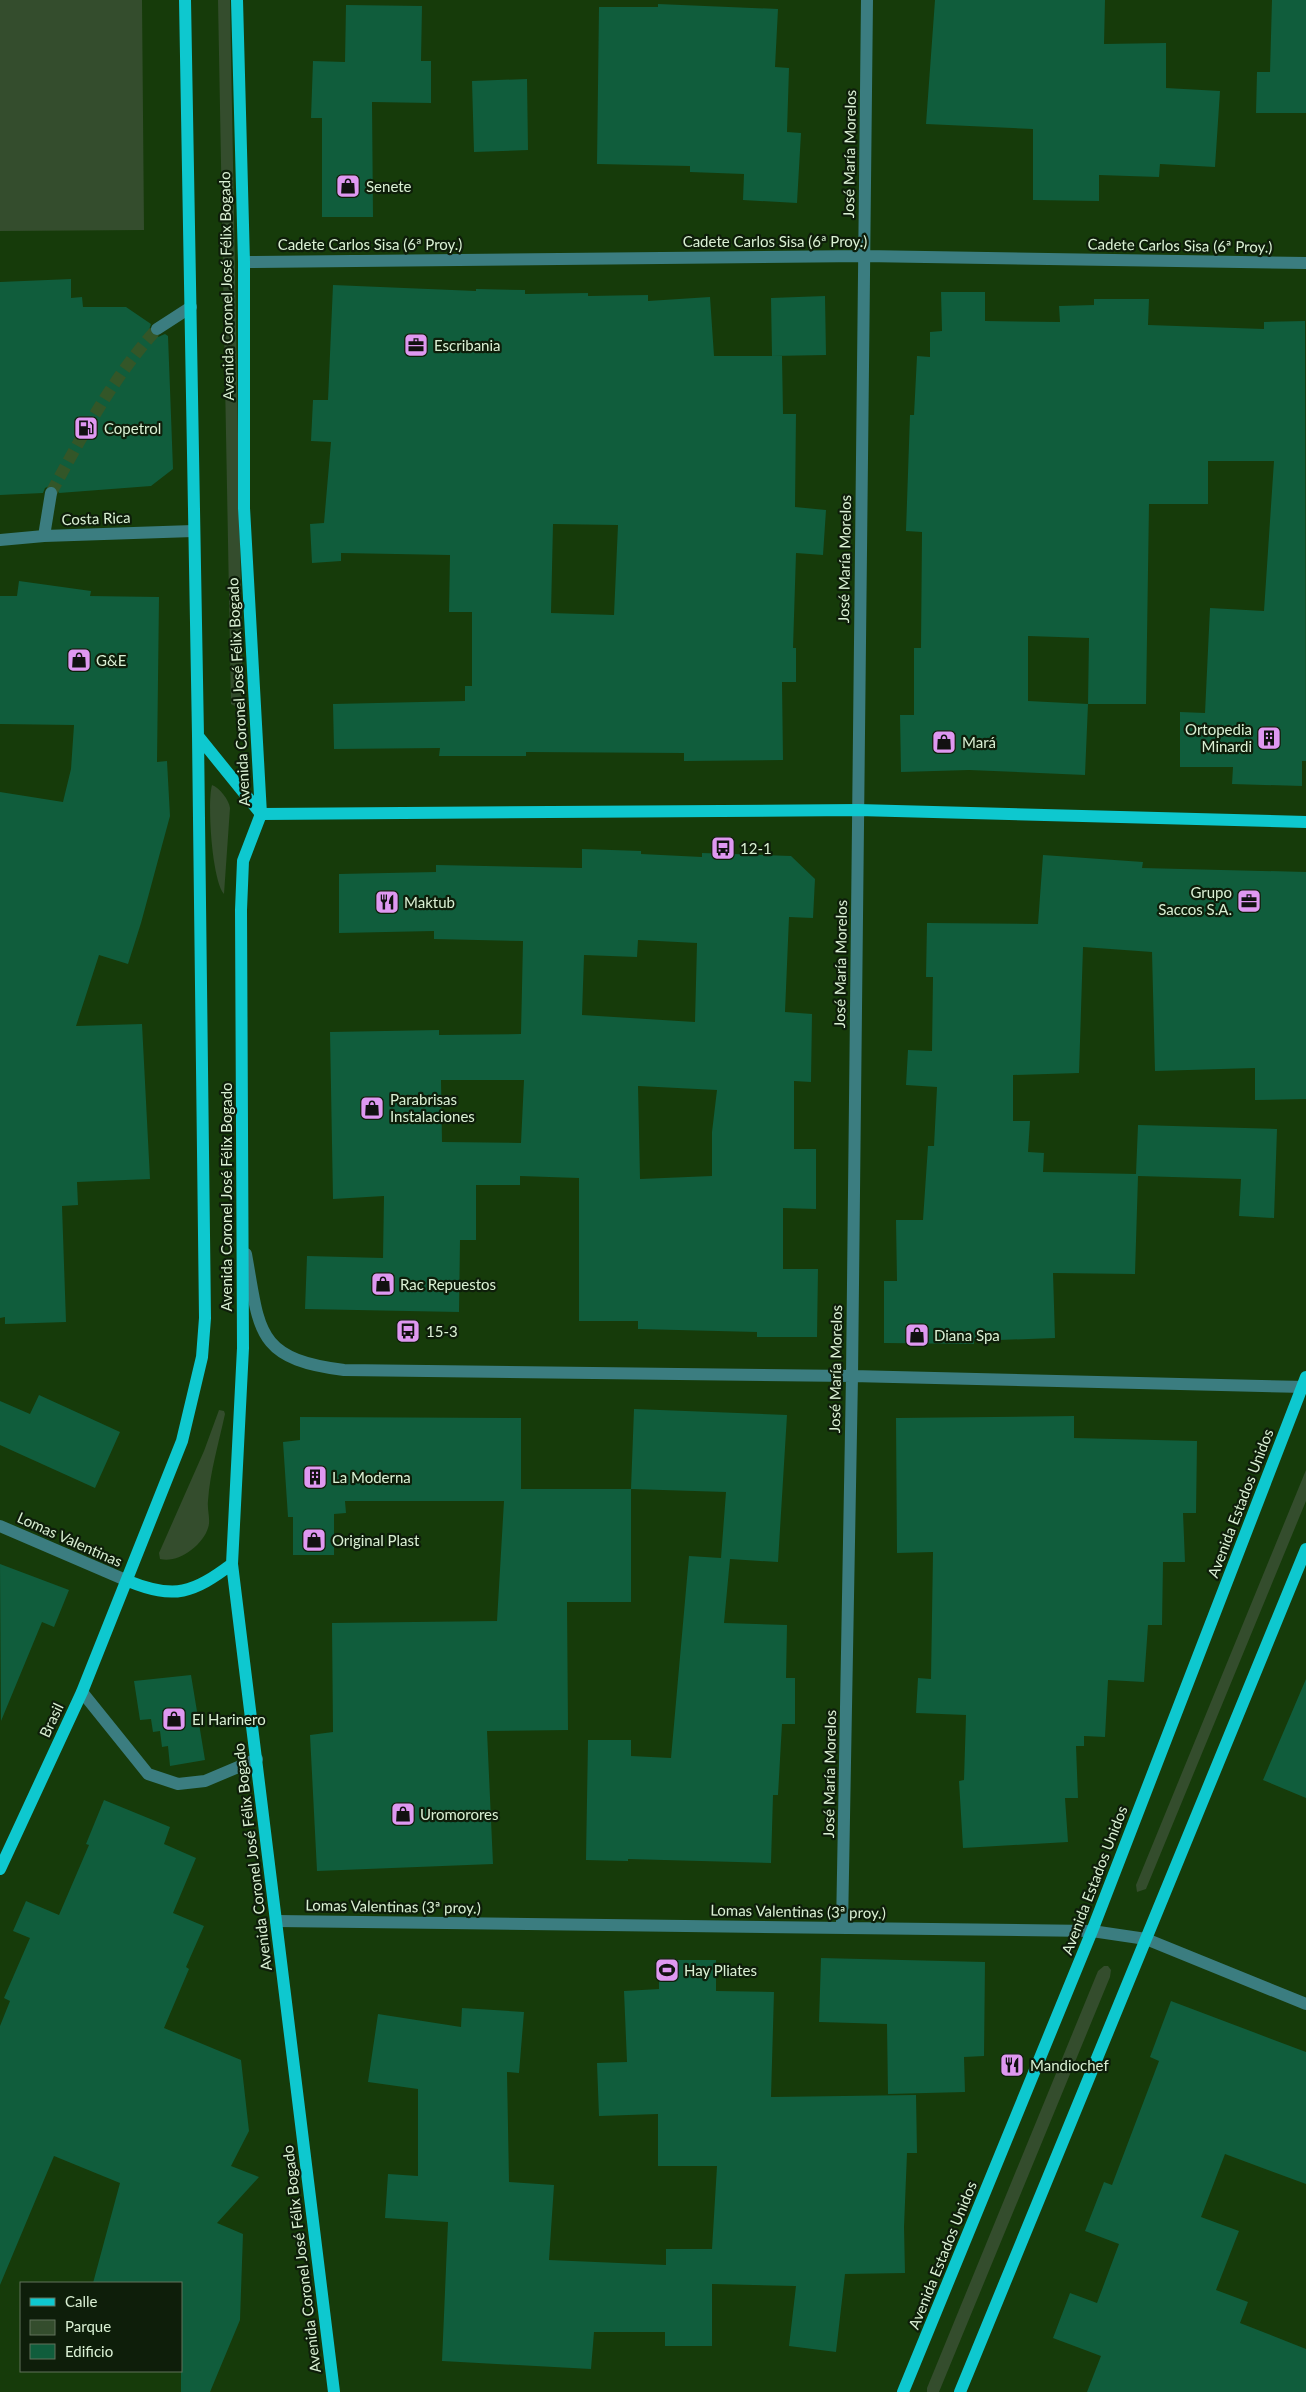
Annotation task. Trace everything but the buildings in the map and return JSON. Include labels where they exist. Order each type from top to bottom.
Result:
[{"type":"main road","name":"Avenida Coronel José Félix Bogado","points":[[128,1581],[182,1441],[202,1357],[205,1318],[198,736],[193,531],[192,308],[185,0]]},
{"type":"main road","name":"Avenida Coronel José Félix Bogado","points":[[237,0],[244,262],[244,508],[261,814],[242,861],[240,982],[244,1241],[243,1348],[232,1564],[334,2392]]},
{"type":"main road","points":[[198,736],[261,814],[858,810],[1306,822]]},
{"type":"main road","name":"Avenida Estados Unidos","points":[[903,2392],[1092,1931],[1305,1383]]},
{"type":"main road","points":[[960,2392],[1306,1549]]},
{"type":"main road","points":[[128,1581],[152,1591],[176,1592],[205,1584],[232,1564]]},
{"type":"main road","name":"Brasil","points":[[0,1869],[82,1692],[128,1581]]},
{"type":"street","name":"José María Morelos","points":[[842,1928],[852,1376],[867,0]]},
{"type":"street","name":"Cadete Carlos Sisa (6ª Proy.)","points":[[244,262],[864,256],[1306,263]]},
{"type":"street","points":[[157,329],[192,308]]},
{"type":"street","points":[[44,536],[51,493]]},
{"type":"street","name":"Costa Rica","points":[[0,540],[44,536],[193,531]]},
{"type":"street","points":[[244,1241],[261,1330],[268,1341],[286,1355],[320,1367],[344,1370],[1305,1383]]},
{"type":"street","name":"Lomas Valentinas","points":[[0,1526],[128,1581]]},
{"type":"street","points":[[82,1692],[148,1774],[178,1784],[206,1781],[257,1760]]},
{"type":"street","name":"Lomas Valentinas (3ª proy.)","points":[[276,1921],[1092,1931],[1146,1939],[1306,2004]]},
{"type":"green space","points":[[0,0],[142,0],[144,230],[0,231]]},
{"type":"green space","points":[[218,0],[230,0],[243,705],[239,708],[231,704]]},
{"type":"green space","points":[[212,785],[224,795],[230,808],[224,894],[216,874],[210,824]]},
{"type":"green space","points":[[219,1410],[224,1411],[225,1414],[211,1479],[208,1501],[208,1528],[201,1541],[189,1552],[174,1559],[160,1559],[159,1553],[204,1451]]},
{"type":"green space","points":[[1306,1470],[1306,1501],[1146,1889],[1137,1892],[1136,1885]]},
{"type":"green space","points":[[1104,1966],[1108,1966],[1111,1970],[1110,1977],[939,2392],[927,2392],[927,2388],[1098,1971]]},
{"type":"tunnel","points":[[51,493],[112,387],[141,347],[157,329]]},
{"type":"place","name":"Senete","points":[[348,186]]},
{"type":"place","name":"Escribania","points":[[416,345]]},
{"type":"place","name":"Copetrol","points":[[86,428]]},
{"type":"place","name":"G&E","points":[[79,660]]},
{"type":"place","name":"Ortopedia Minardi","points":[[1269,738]]},
{"type":"place","name":"Mará","points":[[944,742]]},
{"type":"place","name":"12-1","points":[[723,848]]},
{"type":"place","name":"Grupo Saccos S.A.","points":[[1249,901]]},
{"type":"place","name":"Maktub","points":[[387,902]]},
{"type":"place","name":"Parabrisas Instalaciones","points":[[372,1108]]},
{"type":"place","name":"Rac Repuestos","points":[[383,1284]]},
{"type":"place","name":"15-3","points":[[408,1331]]},
{"type":"place","name":"Diana Spa","points":[[917,1335]]},
{"type":"place","name":"La Moderna","points":[[315,1477]]},
{"type":"place","name":"Original Plast","points":[[314,1540]]},
{"type":"place","name":"El Harinero","points":[[174,1719]]},
{"type":"place","name":"Uromorores","points":[[403,1814]]},
{"type":"place","name":"Hay Pliates","points":[[667,1970]]},
{"type":"place","name":"Mandiochef","points":[[1012,2065]]}]
